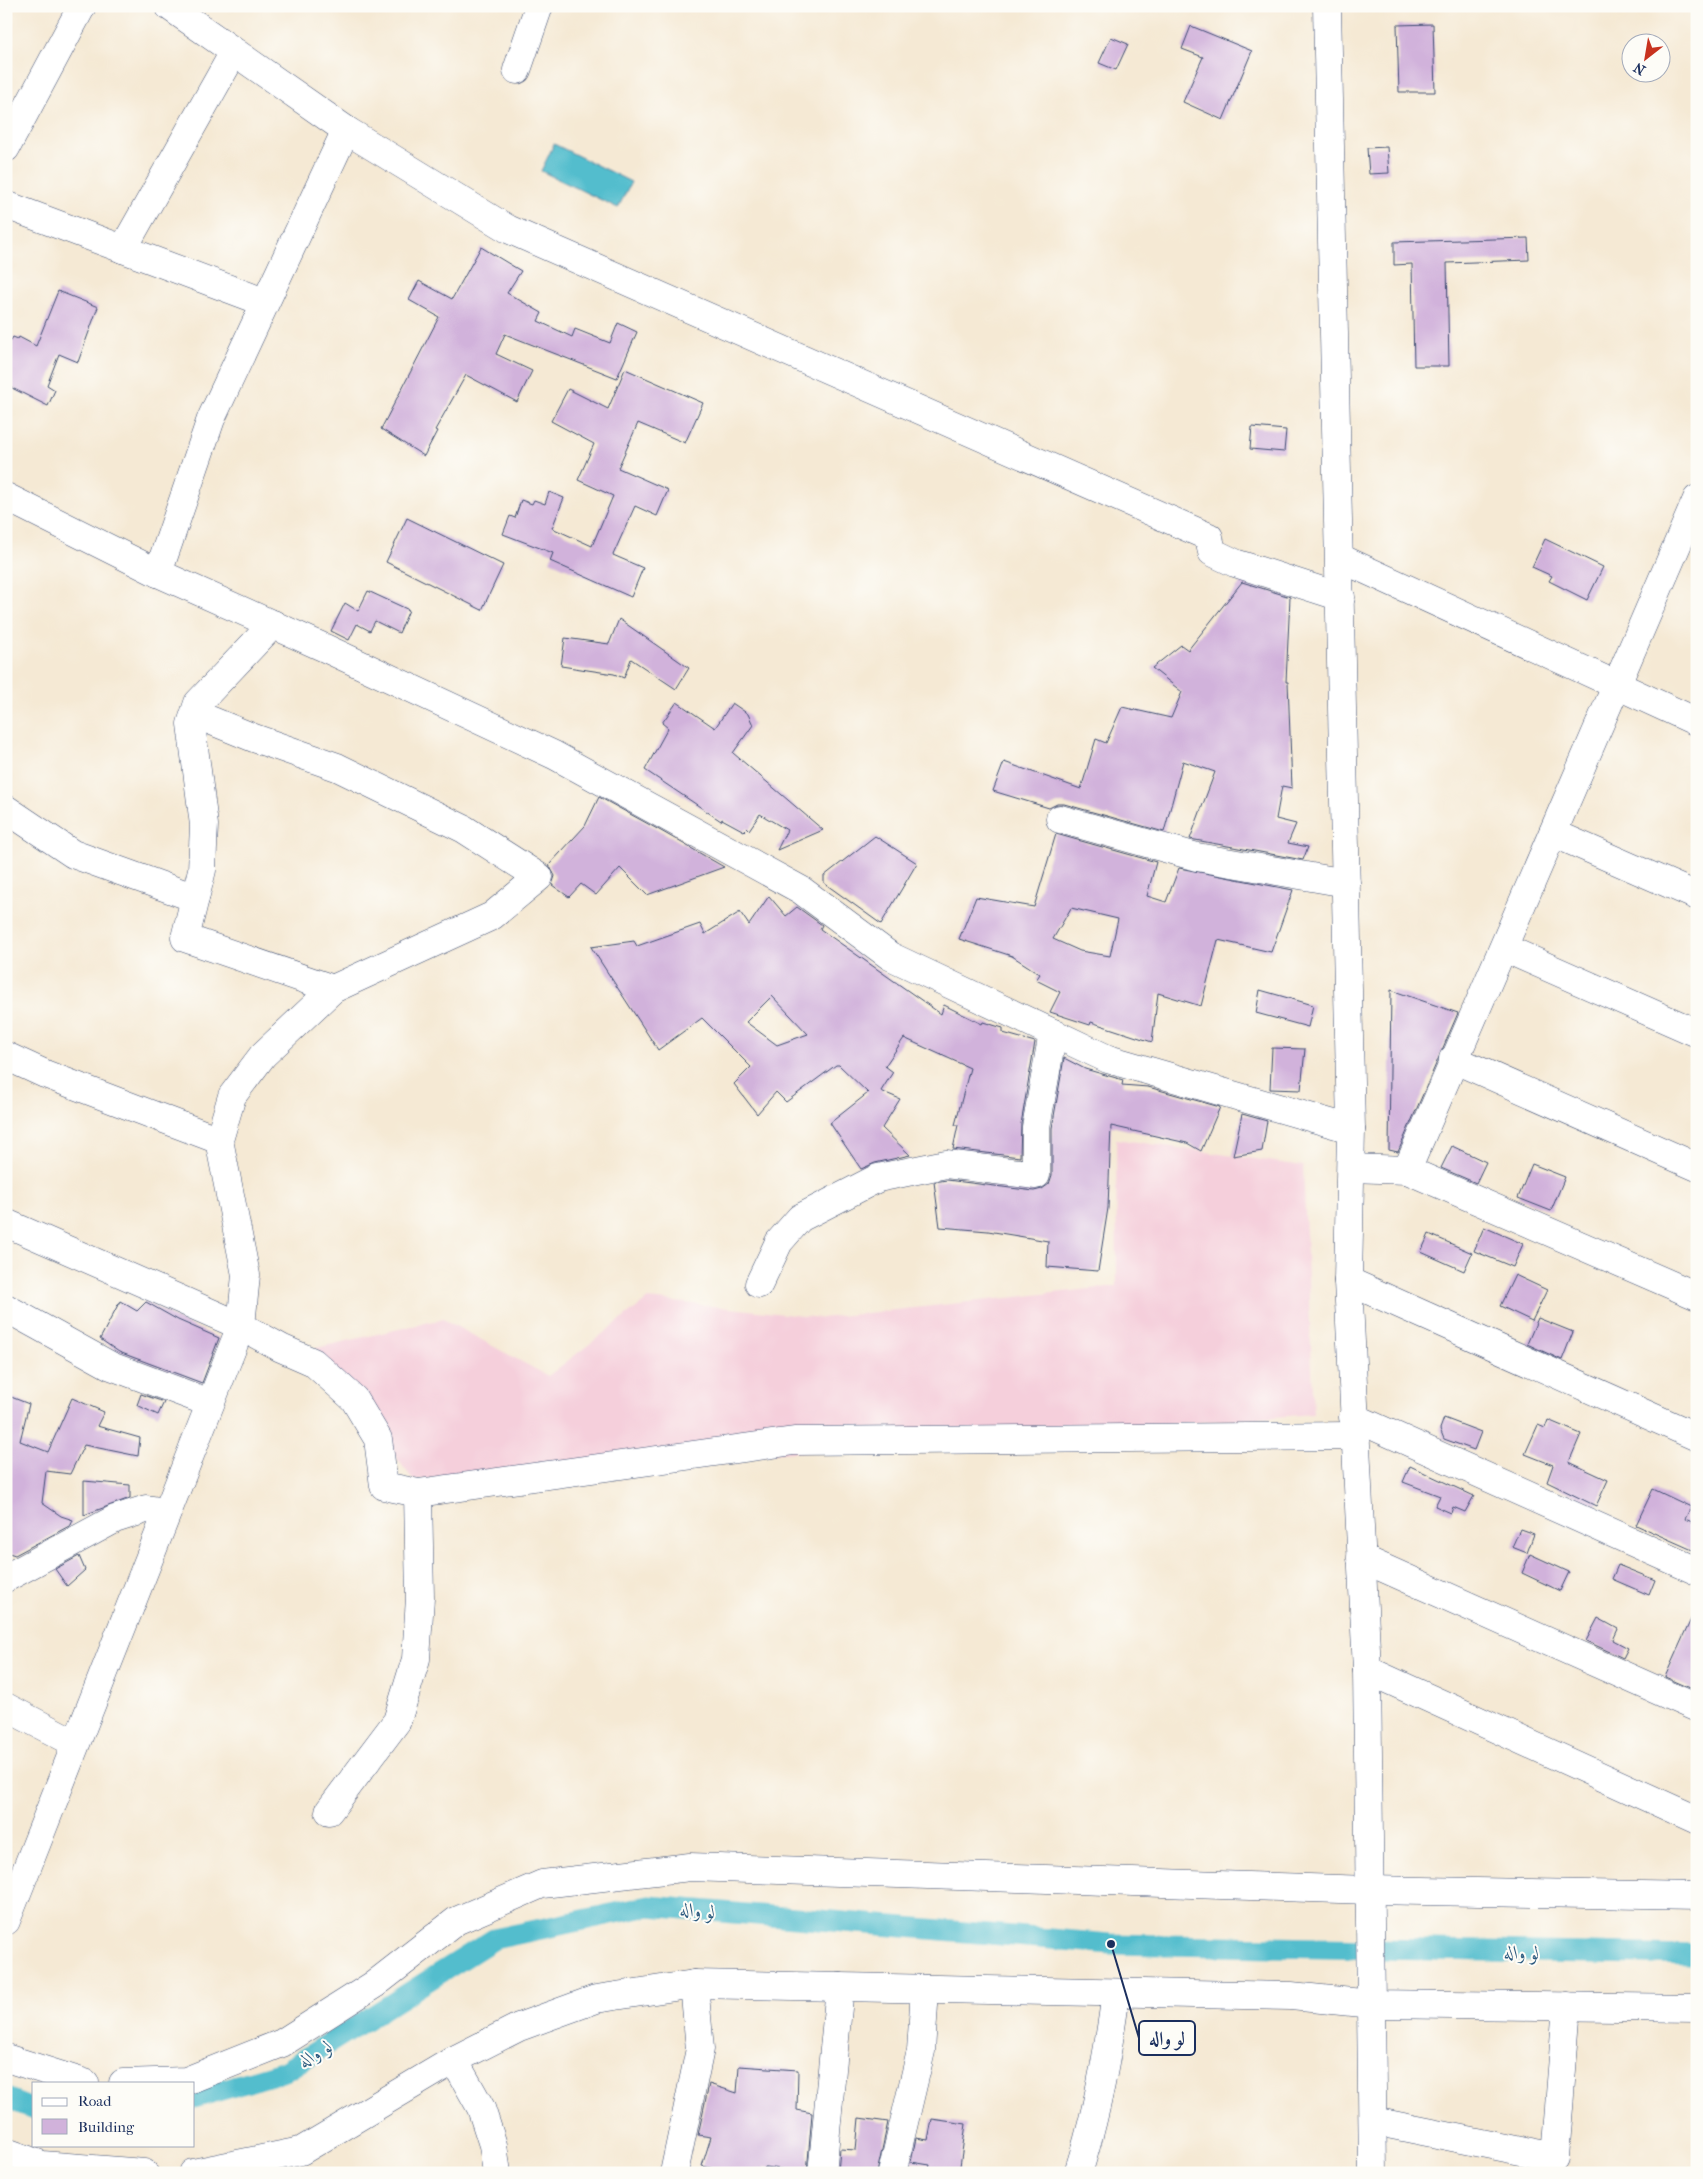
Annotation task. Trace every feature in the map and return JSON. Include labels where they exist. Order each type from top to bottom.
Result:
[{"type":"street","points":[[6,148],[82,6]]},
{"type":"street","points":[[169,6],[346,130],[508,229],[1209,537],[1223,557],[1341,597]]},
{"type":"street","points":[[517,70],[539,6]]},
{"type":"street","points":[[1327,6],[1351,1129],[1348,1281],[1353,1427],[1367,1670],[1373,2173]]},
{"type":"street","points":[[123,249],[234,52]]},
{"type":"street","points":[[158,573],[211,419],[346,130]]},
{"type":"street","points":[[6,205],[264,302]]},
{"type":"street","points":[[6,497],[158,573],[273,624],[554,755],[801,890],[890,956],[1108,1059],[1351,1129]]},
{"type":"street","points":[[1407,1170],[1453,1059],[1504,948],[1615,685],[1697,499]]},
{"type":"street","points":[[1340,558],[1697,722]]},
{"type":"street","points":[[273,624],[198,703],[191,724],[204,825],[202,870],[185,938],[333,989]]},
{"type":"street","points":[[6,1921],[210,1403],[260,1337],[219,1140],[232,1096],[263,1055],[333,989],[492,916],[539,877],[464,830],[337,768],[195,714]]},
{"type":"street","points":[[6,809],[73,854],[195,898]]},
{"type":"street","points":[[1060,820],[1197,856],[1346,883]]},
{"type":"street","points":[[1553,833],[1697,896]]},
{"type":"street","points":[[1504,948],[1697,1034]]},
{"type":"street","points":[[759,1284],[780,1242],[800,1218],[878,1178],[946,1164],[1036,1175],[1036,1127],[1053,1033]]},
{"type":"street","points":[[6,1056],[45,1074],[219,1140]]},
{"type":"street","points":[[1453,1059],[1697,1167]]},
{"type":"street","points":[[1351,1168],[1407,1170],[1697,1296]]},
{"type":"street","points":[[6,1223],[313,1362],[354,1399],[378,1439],[384,1486],[418,1493],[794,1441],[1353,1427],[1697,1571]]},
{"type":"street","points":[[1348,1281],[1697,1437]]},
{"type":"street","points":[[6,1308],[111,1366],[210,1403]]},
{"type":"street","points":[[329,1811],[397,1721],[416,1658],[420,1598],[418,1493]]},
{"type":"street","points":[[6,1578],[115,1519],[146,1509],[167,1512]]},
{"type":"street","points":[[1361,1558],[1697,1708]]},
{"type":"street","points":[[1367,1670],[1697,1820]]},
{"type":"street","points":[[6,1707],[75,1743]]},
{"type":"street","points":[[154,2082],[186,2081],[282,2043],[375,1984],[456,1921],[542,1884],[690,1867],[1369,1890],[1697,1896]]},
{"type":"street","points":[[674,2173],[700,2049],[694,1984]]},
{"type":"street","points":[[193,2173],[302,2162],[454,2060],[519,2027],[596,1999],[694,1984],[1291,1996],[1372,2004],[1697,2008]]},
{"type":"street","points":[[822,2173],[840,1987]]},
{"type":"street","points":[[892,2173],[921,2051],[925,1989]]},
{"type":"street","points":[[1078,2173],[1088,2141],[1108,2053],[1116,1993]]},
{"type":"street","points":[[1373,2121],[1555,2158],[1567,2006]]},
{"type":"street","points":[[6,2058],[82,2082]]},
{"type":"street","points":[[454,2060],[481,2108],[494,2145],[498,2173]]},
{"type":"street","points":[[6,2152],[42,2165],[64,2170],[144,2173]]},
{"type":"shaded area","points":[[1116,1139],[1303,1166],[1314,1414],[413,1480],[316,1348],[443,1319],[548,1376],[648,1299],[821,1318],[1117,1286]]},
{"type":"water","points":[[554,144],[631,182],[618,208],[541,171]]},
{"type":"building","points":[[1433,24],[1435,92],[1399,92],[1397,25]]},
{"type":"building","points":[[1191,26],[1252,51],[1223,120],[1183,102],[1203,57],[1182,49]]},
{"type":"building","points":[[1111,37],[1128,44],[1116,70],[1099,63]]},
{"type":"building","points":[[1387,147],[1389,173],[1369,174],[1367,148]]},
{"type":"building","points":[[1528,238],[1529,260],[1447,263],[1449,366],[1414,366],[1412,264],[1394,265],[1394,242]]},
{"type":"building","points":[[481,247],[521,271],[507,293],[542,313],[538,321],[572,337],[575,329],[610,343],[618,323],[637,332],[617,378],[505,334],[496,354],[532,371],[517,402],[466,375],[435,430],[437,431],[424,456],[381,429],[439,317],[409,300],[419,281],[452,299]]},
{"type":"building","points":[[58,291],[98,307],[78,362],[59,354],[47,385],[55,390],[48,406],[6,385],[6,348],[13,337],[18,339],[19,337],[36,346]]},
{"type":"building","points":[[625,369],[703,403],[685,443],[638,423],[618,468],[668,490],[657,516],[635,506],[613,555],[643,568],[631,597],[550,561],[553,553],[503,534],[510,516],[515,518],[521,500],[532,504],[534,500],[545,504],[549,492],[564,498],[552,528],[592,546],[613,496],[578,480],[594,444],[551,421],[568,389],[608,409]]},
{"type":"building","points":[[1252,427],[1286,430],[1284,452],[1250,449]]},
{"type":"building","points":[[407,518],[503,565],[482,610],[386,562]]},
{"type":"building","points":[[1545,539],[1603,567],[1587,600],[1549,581],[1552,576],[1532,567]]},
{"type":"building","points":[[1242,582],[1290,597],[1286,682],[1288,682],[1292,788],[1282,786],[1276,819],[1296,824],[1288,843],[1308,847],[1303,860],[1190,839],[1215,772],[1183,761],[1164,832],[1064,804],[1057,804],[1049,808],[993,791],[1004,762],[1081,789],[1096,739],[1106,743],[1122,707],[1171,718],[1182,692],[1152,668],[1181,645],[1188,650]]},
{"type":"building","points":[[368,591],[409,610],[399,633],[375,621],[370,631],[357,624],[349,640],[331,631],[345,603],[358,611]]},
{"type":"building","points":[[619,619],[689,668],[676,689],[631,659],[624,678],[614,674],[561,666],[565,638],[609,644]]},
{"type":"building","points":[[677,702],[715,728],[732,703],[748,714],[753,725],[733,753],[823,830],[777,850],[787,830],[760,814],[749,830],[747,828],[744,831],[722,819],[721,821],[645,770],[668,728],[662,723]]},
{"type":"building","points":[[599,797],[724,867],[647,895],[620,868],[596,895],[581,884],[569,897],[552,885],[555,876],[549,865],[585,826]]},
{"type":"building","points":[[1056,834],[1156,862],[1147,896],[1166,902],[1179,868],[1293,890],[1271,952],[1218,940],[1201,1006],[1158,993],[1152,1042],[1091,1022],[1090,1025],[1050,1012],[1060,992],[1036,980],[1040,974],[1012,956],[959,939],[976,897],[1034,907]],"holes":[[[1071,908],[1118,919],[1110,956],[1080,951],[1053,939]]]},
{"type":"building","points":[[875,836],[917,863],[881,924],[824,883],[824,876]]},
{"type":"building","points":[[769,896],[786,916],[797,907],[822,925],[820,929],[941,1014],[944,1005],[982,1024],[983,1022],[1003,1028],[1003,1033],[1035,1042],[1021,1124],[1020,1157],[953,1149],[958,1125],[955,1125],[970,1068],[904,1038],[885,1066],[893,1072],[881,1091],[900,1099],[882,1128],[910,1155],[875,1163],[861,1169],[830,1123],[868,1093],[839,1065],[836,1065],[786,1102],[776,1092],[757,1114],[734,1084],[751,1067],[702,1018],[658,1050],[591,947],[634,941],[637,946],[700,924],[705,934],[740,912],[749,925]],"holes":[[[772,996],[808,1034],[777,1045],[746,1022]]]},
{"type":"building","points":[[1260,990],[1313,1005],[1308,1027],[1256,1013]]},
{"type":"building","points":[[1391,990],[1458,1013],[1398,1152],[1389,1150]]},
{"type":"building","points":[[1272,1048],[1305,1049],[1301,1090],[1270,1089]]},
{"type":"building","points":[[1064,1058],[1085,1069],[1123,1080],[1122,1085],[1148,1087],[1220,1107],[1201,1151],[1187,1143],[1111,1126],[1108,1208],[1098,1271],[1047,1267],[1048,1241],[988,1231],[940,1227],[934,1182],[947,1180],[1034,1191],[1042,1189],[1049,1184],[1052,1175],[1052,1128]]},
{"type":"building","points":[[1242,1114],[1267,1121],[1262,1151],[1233,1156]]},
{"type":"building","points":[[1452,1146],[1486,1162],[1476,1183],[1441,1168]]},
{"type":"building","points":[[1532,1164],[1565,1177],[1551,1211],[1518,1198]]},
{"type":"building","points":[[1484,1227],[1523,1244],[1513,1267],[1474,1251]]},
{"type":"building","points":[[1429,1234],[1472,1253],[1464,1271],[1421,1252]]},
{"type":"building","points":[[1515,1275],[1547,1290],[1532,1321],[1500,1306]]},
{"type":"building","points":[[120,1301],[137,1311],[146,1302],[178,1320],[219,1338],[202,1383],[119,1352],[100,1339]]},
{"type":"building","points":[[1538,1318],[1573,1332],[1562,1360],[1527,1344]]},
{"type":"building","points":[[141,1394],[164,1402],[158,1415],[137,1405]]},
{"type":"building","points":[[6,1395],[29,1404],[20,1441],[48,1452],[72,1398],[104,1412],[97,1426],[140,1438],[138,1456],[84,1445],[70,1474],[46,1471],[42,1503],[61,1516],[73,1520],[71,1525],[15,1555],[6,1552]]},
{"type":"building","points":[[1444,1418],[1481,1432],[1474,1450],[1444,1439],[1440,1429]]},
{"type":"building","points":[[1548,1420],[1581,1434],[1569,1462],[1608,1480],[1596,1506],[1547,1482],[1553,1465],[1525,1454],[1538,1425],[1545,1428]]},
{"type":"building","points":[[1410,1466],[1474,1496],[1465,1512],[1453,1507],[1451,1513],[1435,1506],[1440,1496],[1403,1482]]},
{"type":"building","points":[[84,1481],[130,1485],[130,1498],[84,1515]]},
{"type":"building","points":[[1653,1489],[1691,1507],[1685,1519],[1697,1524],[1697,1552],[1636,1525]]},
{"type":"building","points":[[1520,1529],[1534,1534],[1527,1553],[1512,1547]]},
{"type":"building","points":[[1530,1554],[1569,1572],[1560,1591],[1522,1573]]},
{"type":"building","points":[[79,1556],[85,1570],[67,1586],[55,1569]]},
{"type":"building","points":[[1618,1565],[1655,1580],[1649,1595],[1612,1579]]},
{"type":"building","points":[[1697,1606],[1697,1691],[1665,1677]]},
{"type":"building","points":[[1598,1618],[1618,1629],[1613,1640],[1628,1648],[1623,1658],[1586,1641]]},
{"type":"building","points":[[739,2066],[798,2070],[797,2110],[812,2113],[807,2173],[765,2167],[764,2173],[731,2173],[702,2166],[711,2137],[698,2135],[709,2084],[737,2093]]},
{"type":"building","points":[[859,2118],[888,2122],[877,2173],[838,2173],[840,2149],[856,2150]]},
{"type":"building","points":[[932,2119],[966,2124],[959,2173],[928,2173],[930,2165],[911,2162],[916,2138],[928,2140]]},
{"type":"waterway","name":"لو واله","points":[[195,2098],[285,2071],[494,1939],[649,1906],[1111,1944],[1697,1955]]},
{"type":"waterway","name":"لو واله","points":[[6,2098],[32,2108]]},
{"type":"place","name":"لو واله","points":[[1111,1944]]}]
